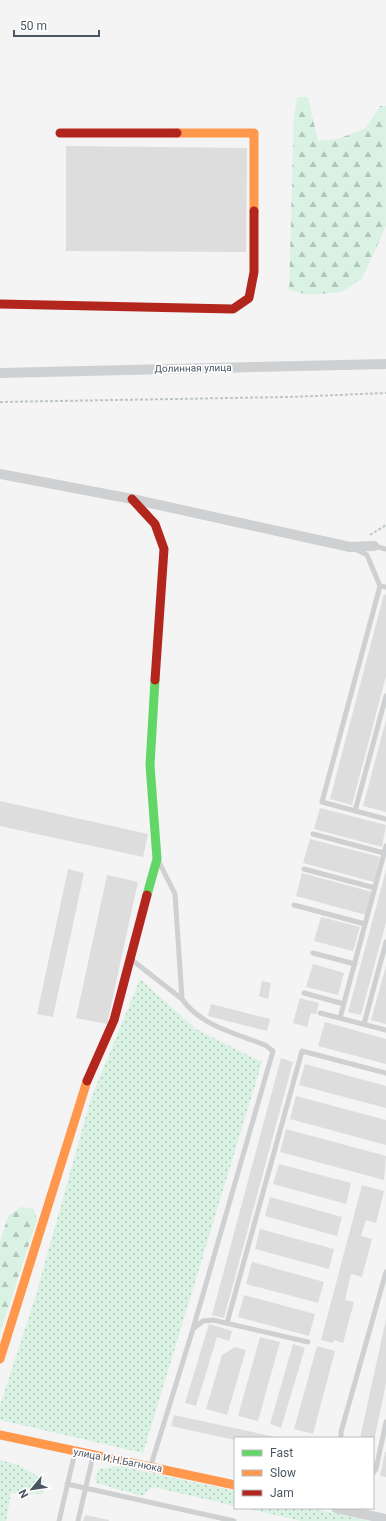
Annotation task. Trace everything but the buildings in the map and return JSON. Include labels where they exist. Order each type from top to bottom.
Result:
[{"type":"street","points":[[0,304],[233,309],[249,298],[254,272],[254,133],[60,133]]},
{"type":"street","name":"Долинная улица","points":[[0,373],[386,364]]},
{"type":"street","points":[[0,474],[132,499],[350,547],[374,546]]},
{"type":"street","points":[[0,1359],[80,1100],[96,1058],[114,1020],[132,960],[157,859],[150,765],[164,549],[155,524],[132,499]]},
{"type":"street","name":"улица И.Н.Багнюка","points":[[0,1435],[234,1485]]},
{"type":"street","points":[[349,1509],[386,1519]]},
{"type":"lane","points":[[374,546],[386,549]]},
{"type":"lane","points":[[350,547],[367,555],[380,586],[322,802],[386,819]]},
{"type":"lane","points":[[380,586],[386,588]]},
{"type":"lane","points":[[356,811],[386,696]]},
{"type":"lane","points":[[313,834],[384,853]]},
{"type":"lane","points":[[340,1018],[386,846]]},
{"type":"lane","points":[[157,859],[175,894],[182,999]]},
{"type":"lane","points":[[304,869],[375,888]]},
{"type":"lane","points":[[294,905],[366,924]]},
{"type":"lane","points":[[364,1024],[386,942]]},
{"type":"lane","points":[[313,953],[355,964]]},
{"type":"lane","points":[[132,960],[182,999],[190,1011],[206,1022],[265,1045],[273,1051],[193,1329],[151,1466]]},
{"type":"lane","points":[[304,993],[344,1004]]},
{"type":"lane","points":[[320,1013],[386,1030]]},
{"type":"lane","points":[[227,1324],[302,1051],[386,1073]]},
{"type":"lane","points":[[341,1437],[345,1417],[386,1272]]},
{"type":"lane","points":[[193,1329],[203,1321],[213,1320],[308,1342]]},
{"type":"lane","points":[[374,1472],[386,1422]]},
{"type":"lane","points":[[59,1521],[75,1452]]},
{"type":"lane","points":[[78,1521],[93,1456]]},
{"type":"lane","points":[[68,1484],[234,1521]]},
{"type":"path","points":[[0,402],[282,397],[386,393]]},
{"type":"green space","points":[[297,97],[308,97],[318,141],[338,139],[366,128],[380,106],[386,106],[386,226],[362,279],[341,292],[309,295],[289,290],[294,115]]},
{"type":"green space","points":[[140,979],[196,1029],[262,1062],[143,1453],[0,1420],[0,1405],[36,1295],[90,1101]]},
{"type":"green space","points":[[21,1207],[34,1209],[37,1220],[0,1333],[0,1242],[8,1216]]},
{"type":"green space","points":[[0,1460],[18,1465],[44,1480],[43,1494],[11,1493],[6,1521],[0,1521]]},
{"type":"green space","points":[[119,1466],[234,1491],[234,1506],[153,1487],[142,1496],[97,1483],[95,1479],[99,1469]]},
{"type":"green space","points":[[249,1509],[316,1509],[370,1521],[301,1521]]},
{"type":"traffic: fast","points":[[147,895],[157,859],[150,765],[155,680]]},
{"type":"traffic: slow","points":[[177,133],[254,133],[254,211]]},
{"type":"traffic: slow","points":[[0,1359],[87,1081]]},
{"type":"traffic: slow","points":[[0,1435],[234,1485]]},
{"type":"traffic: jam","points":[[60,133],[177,133]]},
{"type":"traffic: jam","points":[[0,304],[233,309],[249,298],[254,272],[254,211]]},
{"type":"traffic: jam","points":[[132,499],[155,524],[164,549],[155,680]]},
{"type":"traffic: jam","points":[[87,1081],[114,1020],[147,895]]}]
